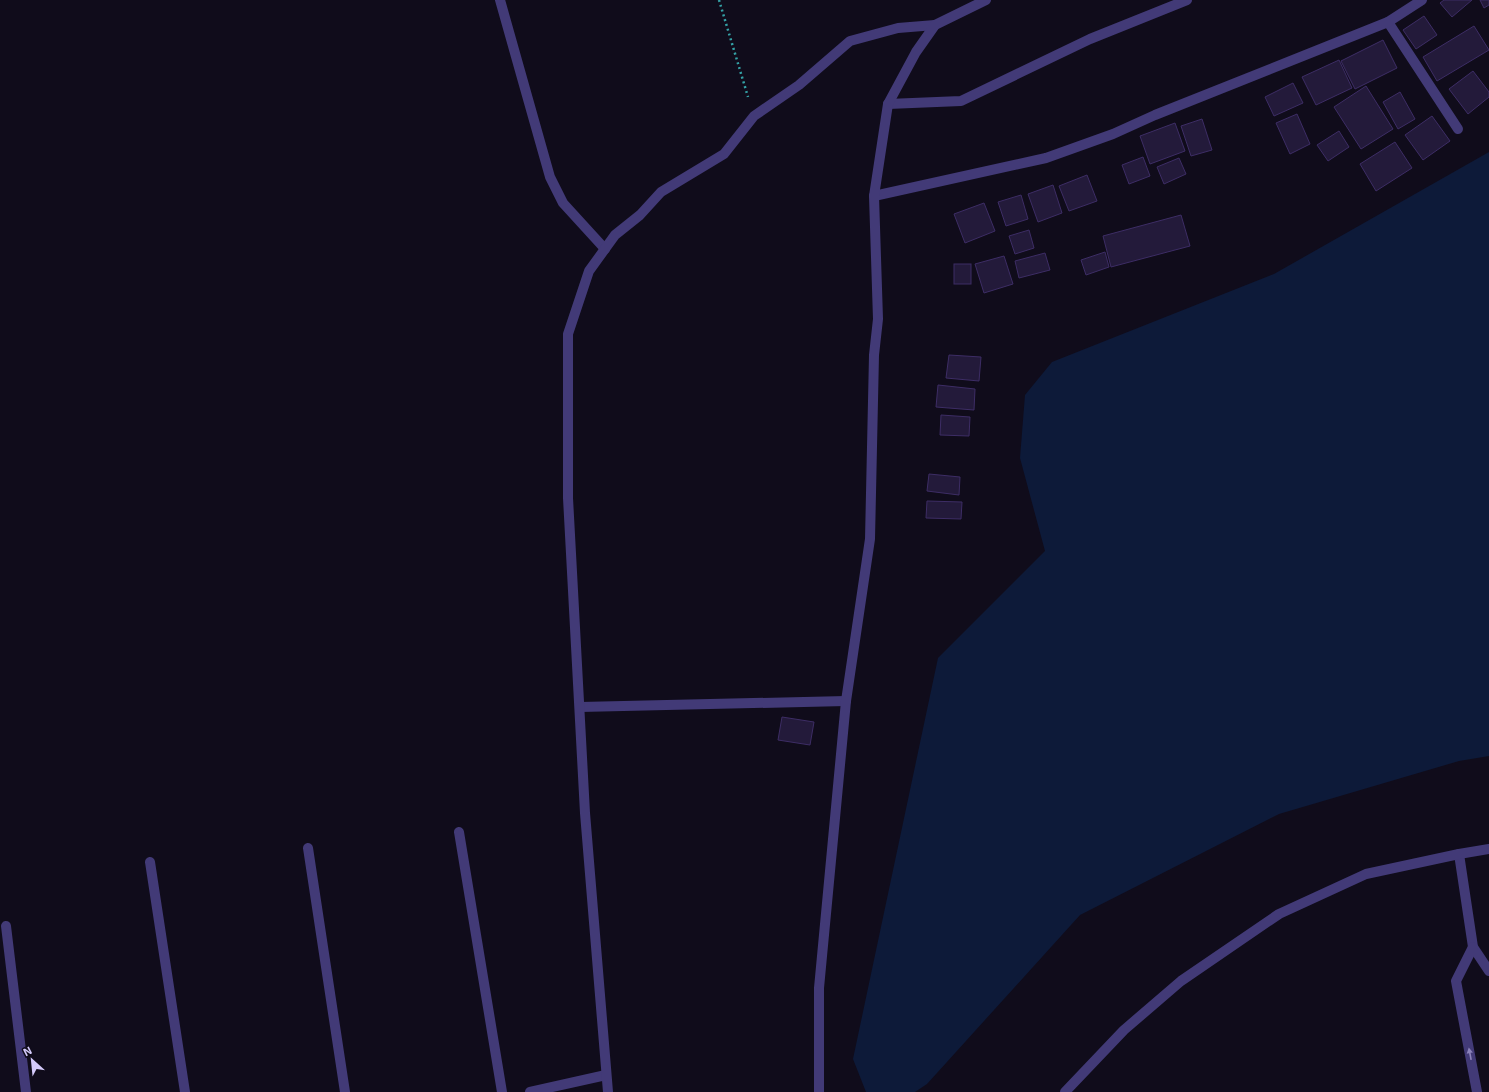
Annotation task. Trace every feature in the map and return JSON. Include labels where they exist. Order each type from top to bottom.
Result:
[{"type":"street","points":[[500,0],[550,177],[563,203],[605,249]]},
{"type":"street","points":[[608,1092],[585,813],[568,498],[568,334],[589,271],[615,235],[640,215],[661,192],[724,154],[754,116],[799,85],[850,41],[898,28],[935,24],[986,0]]},
{"type":"street","points":[[888,104],[961,101],[1090,39],[1187,0]]},
{"type":"street","points":[[874,196],[1046,158],[1113,134],[1155,115],[1388,22],[1422,0]]},
{"type":"street","points":[[1388,22],[1458,129]]},
{"type":"street","points":[[819,1092],[819,988],[846,701],[870,539],[874,355],[878,319],[874,196],[888,104],[916,52],[935,24]]},
{"type":"street","points":[[580,707],[846,701]]},
{"type":"street","points":[[459,832],[502,1092]]},
{"type":"street","points":[[308,848],[345,1092]]},
{"type":"street","points":[[1064,1092],[1124,1030],[1181,981],[1279,914],[1366,874],[1489,849]]},
{"type":"street","points":[[1459,854],[1473,947],[1489,971]]},
{"type":"street","points":[[150,862],[185,1092]]},
{"type":"street","points":[[6,926],[26,1092]]},
{"type":"street","points":[[1473,947],[1456,981],[1477,1092]]},
{"type":"street","points":[[530,1092],[606,1075]]},
{"type":"path","points":[[718,0],[754,116]]},
{"type":"water","points":[[1489,152],[1489,756],[1459,761],[1279,814],[1080,915],[927,1084],[915,1092],[866,1092],[853,1059],[938,658],[1045,551],[1020,458],[1025,395],[1052,362],[1274,274]]},
{"type":"building","points":[[1444,0],[1472,0],[1452,17],[1440,3]]},
{"type":"building","points":[[1480,0],[1489,0],[1489,5],[1484,8]]},
{"type":"building","points":[[1424,16],[1437,35],[1416,49],[1403,30]]},
{"type":"building","points":[[1474,26],[1489,50],[1437,81],[1423,57]]},
{"type":"building","points":[[1383,40],[1397,68],[1355,89],[1341,61]]},
{"type":"building","points":[[1339,60],[1352,88],[1316,105],[1302,77]]},
{"type":"building","points":[[1473,71],[1489,92],[1489,97],[1468,114],[1449,89]]},
{"type":"building","points":[[1293,83],[1303,103],[1274,116],[1265,97]]},
{"type":"building","points":[[1366,86],[1393,129],[1361,149],[1334,107]]},
{"type":"building","points":[[1400,92],[1415,119],[1398,129],[1383,102]]},
{"type":"building","points":[[1297,114],[1310,144],[1290,154],[1276,123]]},
{"type":"building","points":[[1432,116],[1450,141],[1423,160],[1405,135]]},
{"type":"building","points":[[1202,119],[1212,150],[1191,156],[1181,126]]},
{"type":"building","points":[[1175,123],[1185,151],[1150,164],[1140,136]]},
{"type":"building","points":[[1339,131],[1349,147],[1328,161],[1317,145]]},
{"type":"building","points":[[1395,142],[1412,168],[1376,191],[1360,164]]},
{"type":"building","points":[[1143,157],[1150,176],[1129,184],[1122,165]]},
{"type":"building","points":[[1179,158],[1186,174],[1164,184],[1157,167]]},
{"type":"building","points":[[1087,175],[1097,201],[1069,211],[1059,186]]},
{"type":"building","points":[[1053,185],[1062,213],[1038,222],[1028,194]]},
{"type":"building","points":[[1021,195],[1028,219],[1006,226],[998,202]]},
{"type":"building","points":[[984,203],[995,231],[965,243],[954,214]]},
{"type":"building","points":[[1181,215],[1190,246],[1111,267],[1103,236]]},
{"type":"building","points":[[1029,230],[1034,248],[1015,254],[1009,236]]},
{"type":"building","points":[[1105,252],[1109,267],[1086,275],[1081,260]]},
{"type":"building","points":[[1045,253],[1050,270],[1019,278],[1015,261]]},
{"type":"building","points":[[1004,256],[1013,284],[984,293],[975,264]]},
{"type":"building","points":[[954,264],[971,264],[971,284],[954,284]]},
{"type":"building","points":[[949,355],[981,357],[979,381],[946,378]]},
{"type":"building","points":[[938,385],[975,389],[974,410],[936,407]]},
{"type":"building","points":[[941,415],[970,417],[969,436],[940,435]]},
{"type":"building","points":[[929,474],[960,477],[959,495],[927,491]]},
{"type":"building","points":[[927,501],[962,502],[961,519],[926,518]]},
{"type":"building","points":[[782,717],[814,722],[810,745],[778,740]]}]
